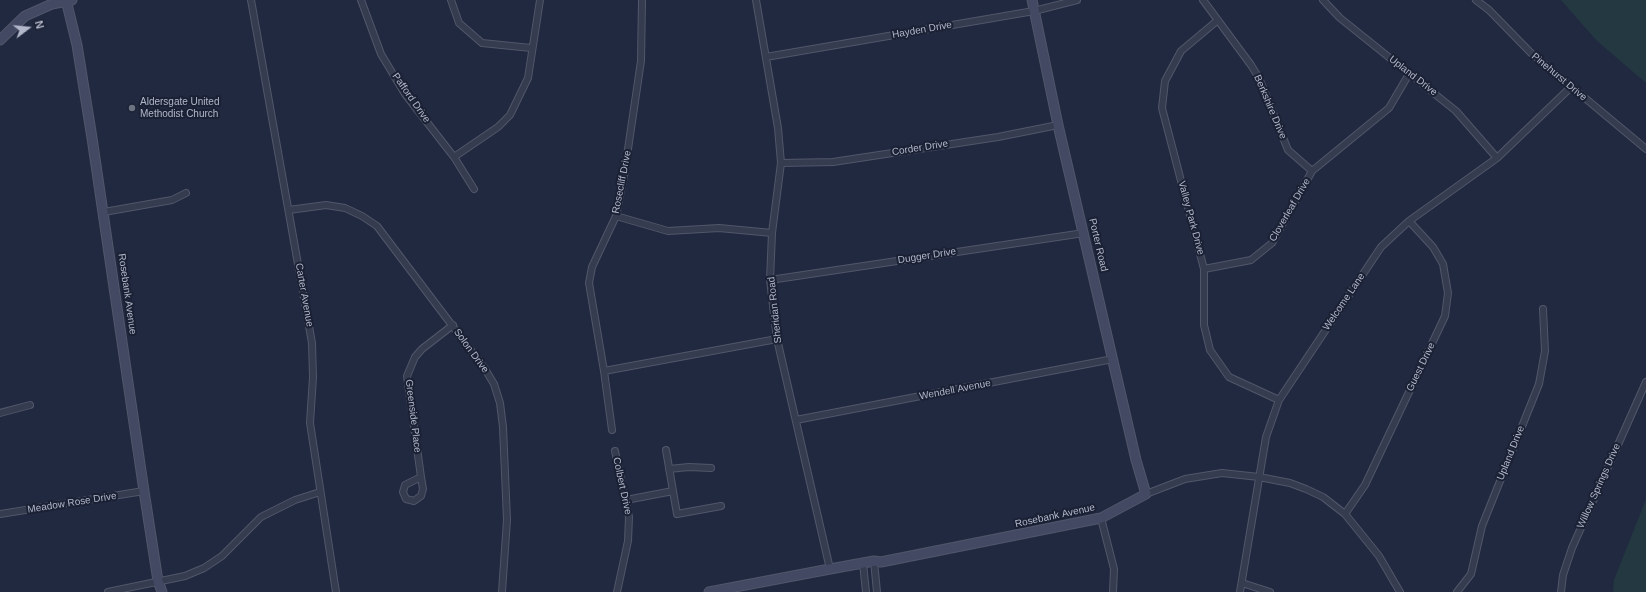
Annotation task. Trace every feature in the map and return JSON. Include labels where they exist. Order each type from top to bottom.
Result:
[{"type":"street","points":[[0,40],[25,16],[52,4],[68,0]]},
{"type":"street","name":"Rosebank Avenue","points":[[68,0],[77,45],[104,212],[144,492],[158,581],[162,592]]},
{"type":"street","name":"Carter Avenue","points":[[251,0],[312,343],[313,376],[310,423],[336,592]]},
{"type":"street","name":"Pafford Drive","points":[[361,0],[381,54],[405,94],[454,157],[474,188]]},
{"type":"street","points":[[451,0],[459,23],[482,43],[531,48]]},
{"type":"street","points":[[454,157],[498,127],[510,115],[528,78],[531,48],[540,0]]},
{"type":"street","name":"Rosecliff Drive","points":[[612,430],[589,282],[592,267],[616,216],[633,125],[642,61],[642,0]]},
{"type":"street","name":"Sheridan Road","points":[[756,0],[778,128],[781,163],[772,233],[770,280],[777,338],[830,569]]},
{"type":"street","name":"Porter Road","points":[[1032,0],[1058,125],[1114,359],[1136,460],[1146,494]]},
{"type":"street","name":"Hayden Drive","points":[[766,57],[1034,11],[1077,0]]},
{"type":"street","name":"Berkshire Drive","points":[[1203,0],[1259,78],[1288,150],[1312,171]]},
{"type":"street","name":"Upland Drive","points":[[1323,0],[1340,18],[1456,111],[1497,158]]},
{"type":"street","name":"Pinehurst Drive","points":[[1476,0],[1489,10],[1531,53],[1570,88],[1646,149]]},
{"type":"street","name":"Valley Park Drive","points":[[1218,20],[1181,51],[1165,81],[1162,108],[1204,269],[1204,325],[1210,350],[1229,377],[1279,400]]},
{"type":"street","name":"Cloverleaf Drive","points":[[1204,269],[1251,260],[1272,243],[1312,171],[1389,108],[1409,74]]},
{"type":"street","name":"Welcome Lane","points":[[1240,592],[1266,437],[1279,400],[1381,247],[1409,220],[1497,158],[1570,88]]},
{"type":"street","name":"Corder Drive","points":[[781,163],[833,162],[998,137],[1058,125]]},
{"type":"street","points":[[104,212],[172,200],[186,193]]},
{"type":"street","name":"Solon Drive","points":[[289,210],[326,205],[345,208],[362,216],[377,226],[453,325],[494,384],[500,403],[507,520],[502,592]]},
{"type":"street","points":[[616,216],[668,231],[718,228],[772,233]]},
{"type":"street","name":"Guest Drive","points":[[1345,514],[1364,485],[1445,316],[1448,293],[1443,264],[1433,247],[1409,220]]},
{"type":"street","name":"Dugger Drive","points":[[770,280],[1084,233]]},
{"type":"street","name":"Upland Drive","points":[[1457,592],[1471,574],[1482,526],[1539,384],[1545,351],[1543,309]]},
{"type":"street","name":"Greenside Place","points":[[421,477],[407,386],[407,376],[415,357],[422,349],[453,325]]},
{"type":"street","points":[[604,371],[777,338]]},
{"type":"street","name":"Wendell Avenue","points":[[796,420],[1114,359]]},
{"type":"street","name":"Willow Springs Drive","points":[[1561,592],[1563,575],[1572,548],[1646,382]]},
{"type":"street","points":[[0,413],[30,405]]},
{"type":"street","points":[[666,450],[677,514],[721,506]]},
{"type":"street","name":"Colbert Drive","points":[[615,451],[630,517],[628,541],[617,592]]},
{"type":"street","points":[[669,469],[689,467],[711,468]]},
{"type":"street","name":"Rosebank Avenue","points":[[709,592],[874,561],[881,562],[1101,518],[1146,494],[1185,479],[1222,473],[1259,477],[1290,483],[1323,497],[1345,514],[1379,556],[1400,592]]},
{"type":"street","points":[[626,500],[673,491]]},
{"type":"street","name":"Meadow Rose Drive","points":[[0,514],[144,492]]},
{"type":"street","points":[[108,592],[130,590],[158,581],[185,576],[204,568],[222,556],[261,517],[295,500],[320,492]]},
{"type":"street","points":[[1101,518],[1114,569],[1113,592]]},
{"type":"street","points":[[874,561],[877,592]]},
{"type":"street","points":[[863,563],[866,592]]},
{"type":"street","points":[[1242,583],[1270,592]]},
{"type":"shaded area","points":[[1561,0],[1646,0],[1646,83],[1597,41]]},
{"type":"shaded area","points":[[1646,499],[1646,592],[1613,592],[1614,580]]},
{"type":"place","name":"Aldersgate United Methodist Church","points":[[132,108]]}]
